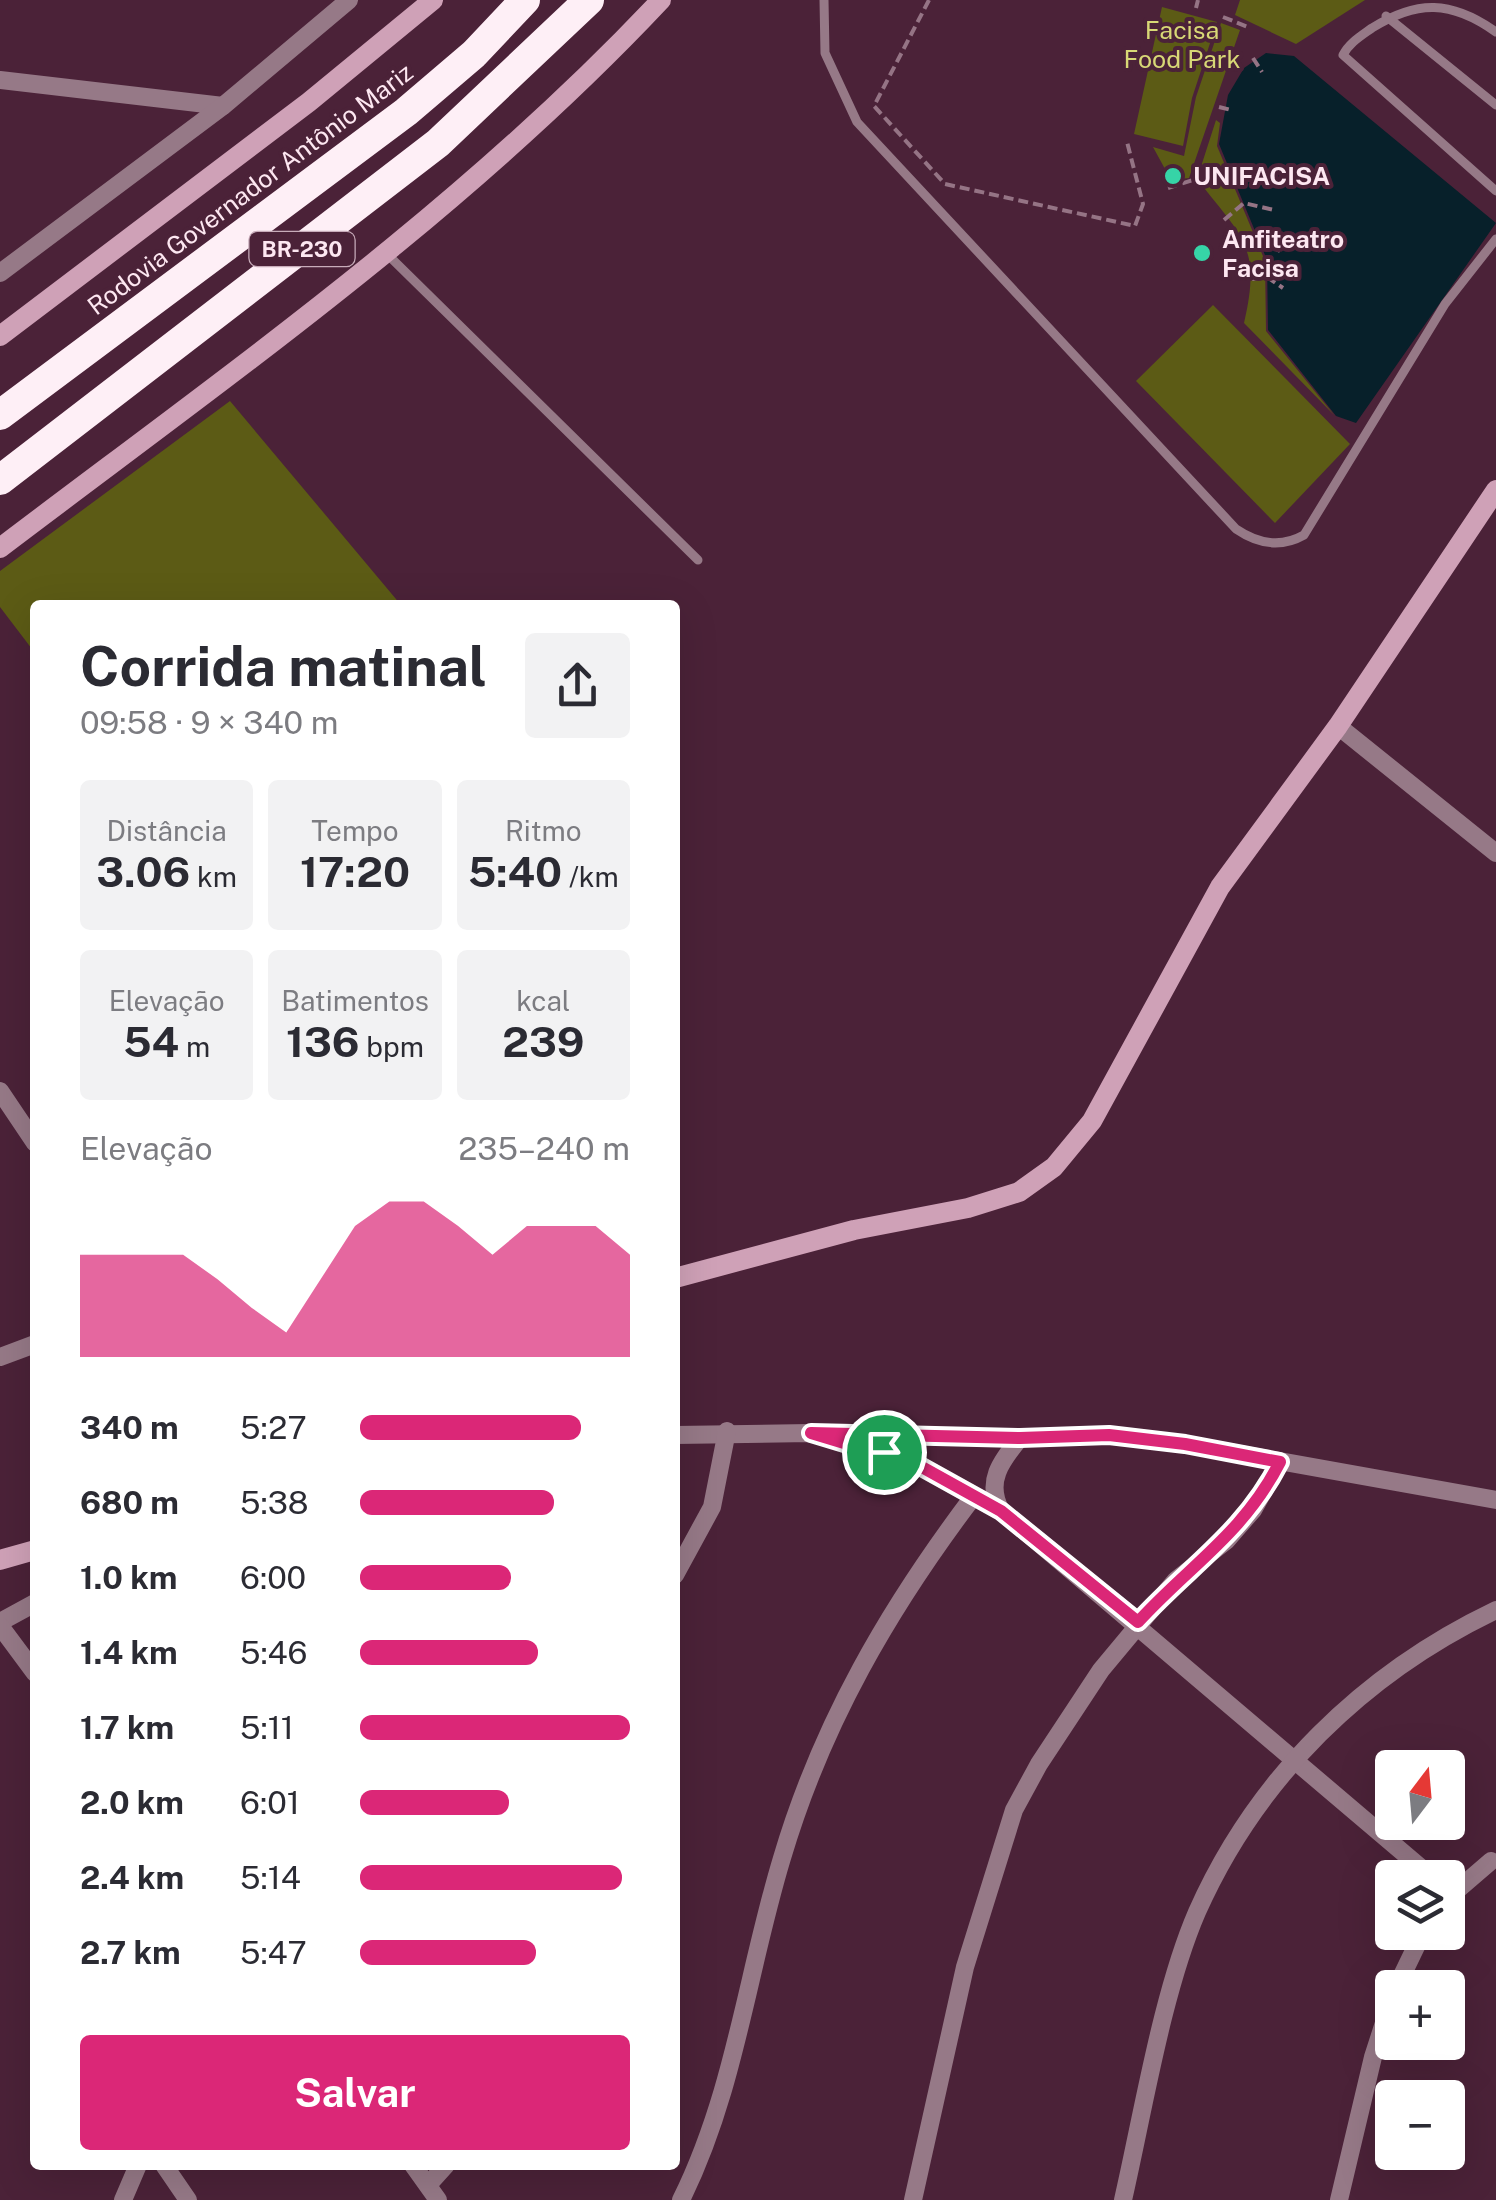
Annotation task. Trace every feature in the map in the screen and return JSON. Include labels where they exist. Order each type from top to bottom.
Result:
[{"type":"highway","name":"Rodovia Governador Antônio Mariz","points":[[0,414],[406,112],[474,54],[526,0]]},
{"type":"highway","name":"BR-230","points":[[0,480],[438,143],[589,0]]},
{"type":"street","points":[[0,273],[223,106],[349,0]]},
{"type":"street","points":[[0,336],[309,102],[433,0]]},
{"type":"street","name":"BR-230","points":[[387,254],[504,156],[595,71],[661,0]]},
{"type":"street","points":[[0,80],[223,106]]},
{"type":"street","points":[[0,548],[387,254]]},
{"type":"street","points":[[680,1277],[854,1230],[968,1208],[1019,1192],[1054,1167],[1092,1121],[1220,887],[1338,726],[1496,490]]},
{"type":"street","points":[[1338,726],[1496,853]]},
{"type":"street","points":[[0,1091],[30,1135]]},
{"type":"street","points":[[0,1357],[30,1346]]},
{"type":"street","points":[[680,1566],[712,1507],[727,1432]]},
{"type":"street","points":[[680,1435],[727,1432],[1020,1438],[1109,1435],[1185,1444],[1496,1500]]},
{"type":"street","points":[[811,1433],[884,1452],[1001,1511],[1138,1622],[1412,1860]]},
{"type":"street","points":[[1001,1511],[995,1499],[994,1476],[1020,1438]]},
{"type":"street","points":[[913,2196],[965,1967],[1014,1810],[1039,1764],[1138,1622],[1176,1580],[1226,1541],[1253,1510],[1280,1462]]},
{"type":"street","points":[[681,2200],[718,2119],[782,1857],[818,1755],[856,1672],[904,1590],[973,1496]]},
{"type":"street","points":[[0,1560],[30,1551]]},
{"type":"street","points":[[30,1608],[0,1624],[30,1667]]},
{"type":"street","points":[[1123,2200],[1177,1974],[1197,1912],[1260,1801],[1295,1758],[1350,1703],[1400,1664],[1496,1610]]},
{"type":"street","points":[[1465,1881],[1490,1861]]},
{"type":"street","points":[[1339,2200],[1375,2048]]},
{"type":"street","points":[[123,2200],[136,2170]]},
{"type":"street","points":[[167,2170],[188,2200]]},
{"type":"street","points":[[417,2170],[433,2193],[444,2170]]},
{"type":"lane","points":[[824,0],[826,53],[857,122],[1236,529],[1256,541],[1292,541],[1304,534],[1445,304],[1496,239]]},
{"type":"lane","points":[[1496,32],[1468,14],[1413,3],[1386,16],[1346,48],[1344,59],[1496,191]]},
{"type":"lane","points":[[1386,16],[1496,105]]},
{"type":"lane","points":[[387,254],[698,560]]},
{"type":"path","points":[[929,0],[874,106],[945,184],[1135,226],[1143,204],[1127,142]]},
{"type":"path","points":[[1196,8],[1198,0]]},
{"type":"path","points":[[1223,17],[1248,27]]},
{"type":"path","points":[[1253,58],[1262,72]]},
{"type":"path","points":[[1219,107],[1231,110]]},
{"type":"path","points":[[1168,188],[1193,180]]},
{"type":"path","points":[[1224,220],[1244,202],[1274,210]]},
{"type":"path","points":[[1245,249],[1260,242],[1280,251]]},
{"type":"path","points":[[1252,280],[1267,277],[1283,288]]},
{"type":"green space","points":[[1240,0],[1365,0],[1296,44],[1235,15]]},
{"type":"green space","name":"Facisa Food Park","points":[[1162,7],[1217,22],[1192,98],[1183,146],[1134,134]]},
{"type":"green space","points":[[1221,23],[1240,30],[1189,178],[1171,180],[1153,147],[1184,156],[1196,97]]},
{"type":"green space","points":[[1216,120],[1220,123],[1217,146],[1265,261],[1266,331],[1334,415],[1244,323],[1251,276],[1249,259],[1236,230],[1197,179]]},
{"type":"green space","points":[[1213,305],[1350,444],[1275,523],[1136,381]]},
{"type":"green space","points":[[230,401],[397,600],[30,600],[30,646],[0,607],[0,571]]},
{"type":"water","points":[[1266,53],[1294,56],[1496,223],[1356,423],[1336,416],[1268,330],[1267,260],[1219,144],[1228,95],[1244,68]]},
{"type":"place","name":"UNIFACISA","points":[[1173,176]]},
{"type":"place","name":"Anfiteatro Facisa","points":[[1202,253]]},
{"type":"route","points":[[811,1433],[1020,1438],[1109,1435],[1280,1462],[1253,1510],[1226,1541],[1176,1580],[1138,1622],[1001,1511],[920,1466],[884,1452],[811,1433]]}]
